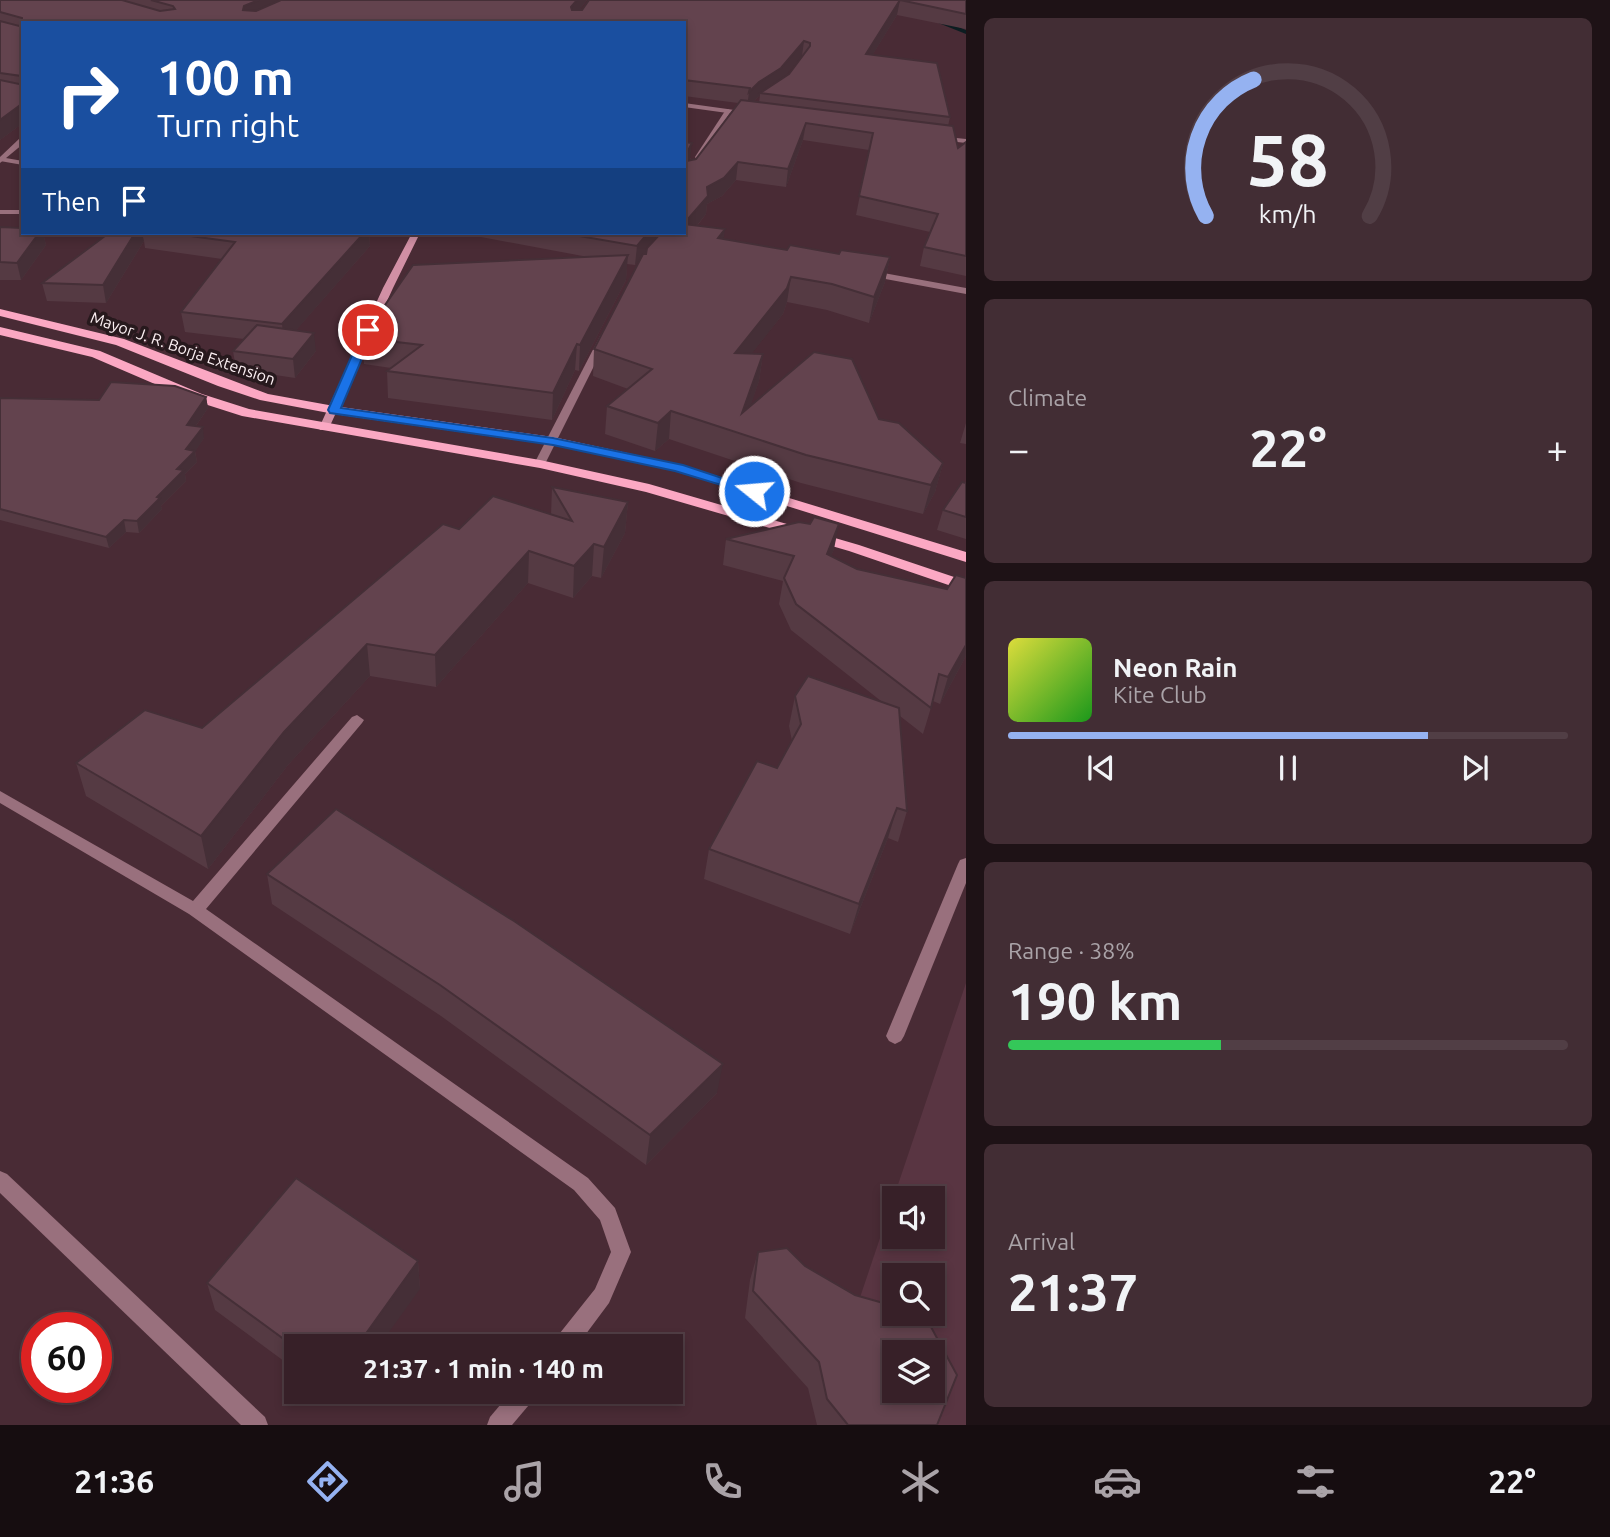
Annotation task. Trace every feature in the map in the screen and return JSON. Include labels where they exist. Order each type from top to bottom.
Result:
[{"type":"main road","points":[[324,428],[415,235]]},
{"type":"main road","name":"Mayor J. R. Borja Extension","points":[[0,312],[120,342],[222,383],[265,397],[334,410],[553,441],[678,468],[966,557]]},
{"type":"main road","name":"Mayor J. R. Borja Extension","points":[[0,331],[96,354],[197,397],[247,413],[540,464],[649,488],[854,548],[966,586]]},
{"type":"street","points":[[686,105],[761,116]]},
{"type":"street","points":[[748,114],[755,106]]},
{"type":"street","points":[[695,163],[728,111]]},
{"type":"street","points":[[930,136],[966,141]]},
{"type":"street","points":[[1,160],[21,142]]},
{"type":"street","points":[[1,160],[21,163]]},
{"type":"street","points":[[0,212],[21,212]]},
{"type":"street","points":[[860,272],[966,291]]},
{"type":"street","points":[[540,464],[585,370],[612,326]]},
{"type":"street","points":[[195,910],[357,720]]},
{"type":"street","points":[[0,796],[195,910],[581,1184],[608,1214],[621,1252],[602,1296],[573,1334]]},
{"type":"street","points":[[895,1036],[966,864]]},
{"type":"street","points":[[0,1180],[257,1425]]},
{"type":"street","points":[[498,1425],[515,1404]]},
{"type":"shaded area","points":[[966,983],[966,1425],[817,1425],[882,1232],[882,1249],[945,1249],[945,1186],[898,1186]]},
{"type":"building","points":[[0,0],[122,0],[160,11],[175,9],[173,6],[151,0],[259,0],[244,6],[243,10],[256,11],[281,0],[577,0],[571,7],[572,10],[582,10],[589,0],[900,0],[866,54],[937,63],[950,117],[760,93],[789,74],[810,46],[810,43],[804,41],[781,68],[749,92],[750,88],[686,80],[686,21],[22,21],[22,18],[0,12]]},
{"type":"building","points":[[900,0],[966,0],[966,14]]},
{"type":"building","points":[[0,21],[19,26],[21,24],[21,76],[0,73]]},
{"type":"building","points":[[0,80],[21,83],[21,104],[0,120]]},
{"type":"building","points":[[741,100],[953,126],[958,148],[966,142],[966,256],[924,247],[938,214],[859,196],[873,133],[806,123],[788,169],[738,162],[724,178],[707,187],[708,196],[688,219],[686,160],[696,159]]},
{"type":"building","points":[[686,142],[692,143],[686,154]]},
{"type":"building","points":[[686,224],[725,229],[718,238],[787,250],[790,245],[839,254],[841,250],[890,257],[874,297],[832,284],[791,277],[787,288],[735,353],[763,354],[742,413],[814,352],[852,359],[879,419],[899,423],[943,463],[931,485],[806,455],[671,411],[658,423],[607,406],[652,369],[594,349],[647,248],[659,235],[686,235]]},
{"type":"building","points":[[0,227],[21,228],[21,235],[38,235],[17,263],[0,262]]},
{"type":"building","points":[[106,235],[134,235],[103,285],[42,283]]},
{"type":"building","points":[[183,235],[362,235],[282,324],[181,312],[235,242]]},
{"type":"building","points":[[574,235],[646,235],[637,246]]},
{"type":"building","points":[[628,255],[580,345],[577,344],[553,393],[387,371],[422,345],[362,338],[413,265]]},
{"type":"building","points":[[257,325],[314,333],[293,359],[233,351]]},
{"type":"building","points":[[111,382],[175,386],[206,397],[187,425],[203,427],[186,449],[195,451],[177,469],[184,470],[157,497],[160,498],[137,521],[124,520],[106,537],[0,509],[0,398],[99,400]]},
{"type":"building","points":[[962,482],[966,483],[966,517],[943,510]]},
{"type":"building","points":[[552,487],[628,502],[604,547],[594,544],[574,566],[529,551],[435,655],[367,644],[284,732],[201,836],[76,763],[145,710],[202,728],[443,524],[459,529],[493,496],[572,521]]},
{"type":"building","points":[[814,517],[839,524],[827,554],[857,569],[947,589],[956,575],[966,578],[966,645],[948,677],[939,674],[931,708],[796,604],[784,578],[794,556],[726,539],[799,522],[810,524]]},
{"type":"building","points":[[808,676],[899,708],[907,811],[897,808],[859,904],[709,849],[757,761],[777,768],[801,724],[795,696]]},
{"type":"building","points":[[336,809],[514,921],[723,1064],[650,1135],[440,985],[267,874]]},
{"type":"building","points":[[296,1178],[418,1261],[366,1334],[284,1334],[284,1339],[207,1283]]},
{"type":"building","points":[[787,1248],[805,1266],[855,1295],[882,1303],[882,1326],[930,1326],[938,1340],[882,1340],[882,1403],[945,1403],[945,1353],[957,1375],[937,1425],[848,1425],[827,1399],[819,1362],[753,1291],[758,1252]]},
{"type":"waterway","points":[[930,0],[933,19],[966,32]]},
{"type":"route","points":[[368,330],[334,410],[553,441],[678,468],[754,491]]}]
